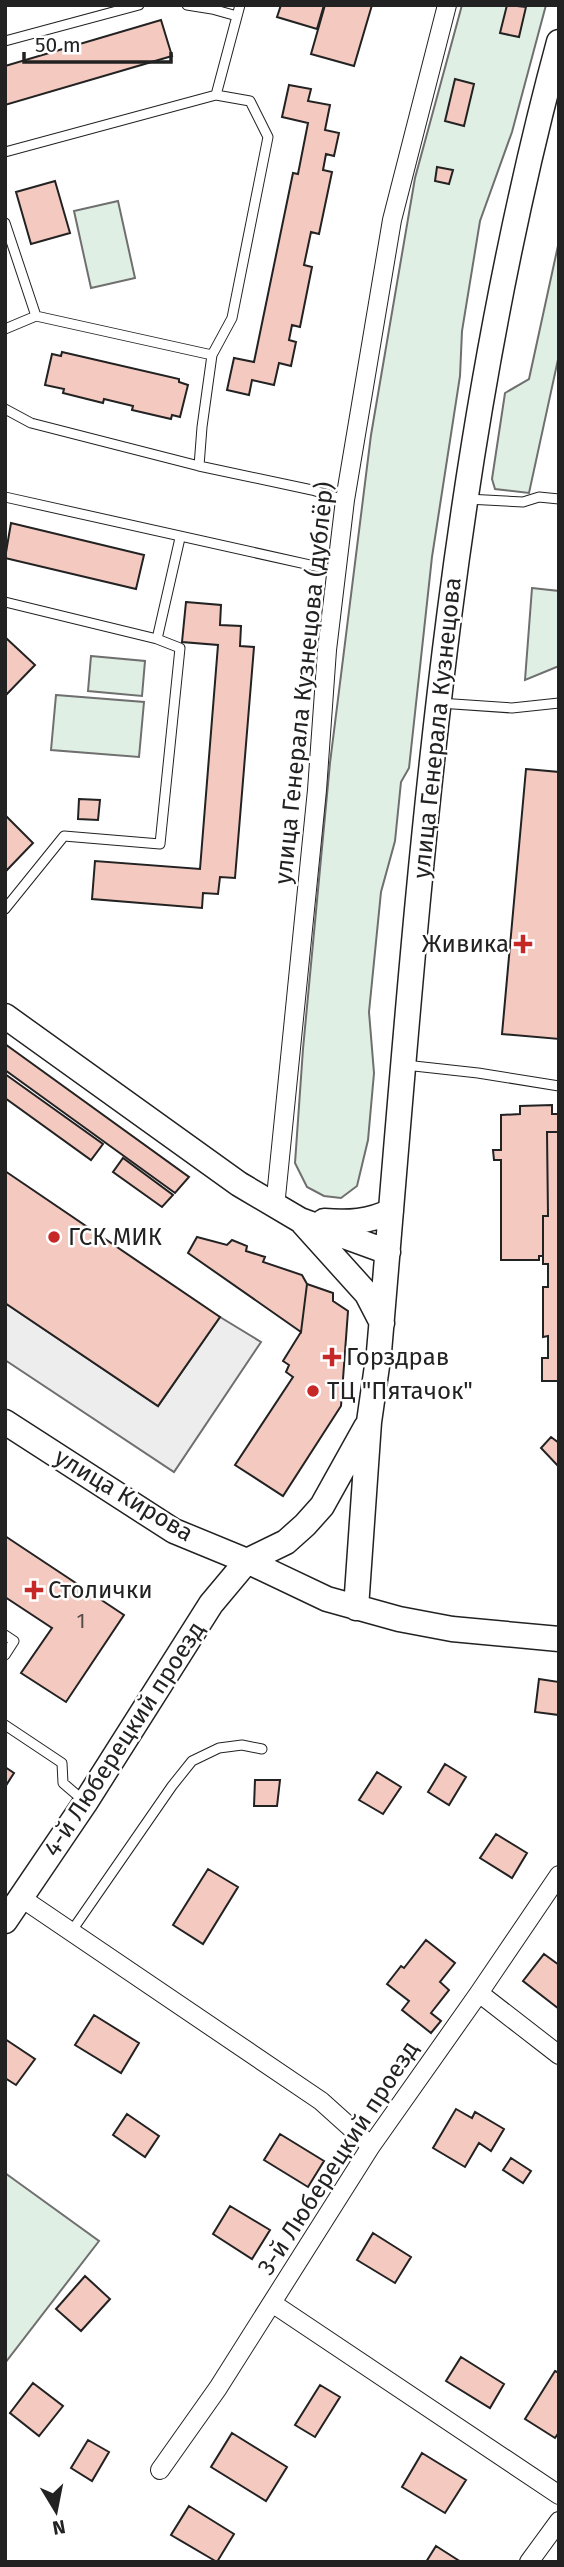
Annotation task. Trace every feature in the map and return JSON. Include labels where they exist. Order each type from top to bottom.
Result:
[{"type":"main road","name":"улица Генерала Кузнецова","points":[[356,1608],[369,1422],[382,1323],[437,703],[465,498],[507,260],[545,110],[559,42]]},
{"type":"main road","points":[[5,1016],[275,1207],[300,1220],[388,1252]]},
{"type":"main road","points":[[300,1220],[356,1222],[391,1212]]},
{"type":"main road","points":[[300,1220],[367,1294],[382,1323]]},
{"type":"main road","name":"улица Кирова","points":[[5,1422],[174,1531],[247,1561],[327,1599],[452,1629],[559,1639]]},
{"type":"main road","name":"улица Генерала Кузнецова","points":[[247,1561],[286,1542],[322,1506],[369,1422]]},
{"type":"main road","name":"4-й Люберецкий проезд","points":[[5,1921],[85,1803],[211,1604],[247,1561]]},
{"type":"street","name":"улица Генерала Кузнецова (дублёр)","points":[[275,1207],[317,790],[327,650],[345,500],[392,220],[447,5]]},
{"type":"street","name":"3-й Люберецкий проезд","points":[[160,2470],[218,2388],[371,2146],[559,1875]]},
{"type":"street","points":[[20,1897],[321,2101],[371,2146]]},
{"type":"street","points":[[479,1993],[559,2055]]},
{"type":"street","points":[[272,2303],[559,2495]]},
{"type":"street","points":[[529,2562],[559,2521]]},
{"type":"lane","points":[[5,41],[139,5]]},
{"type":"lane","points":[[187,5],[237,16]]},
{"type":"lane","points":[[216,95],[240,5]]},
{"type":"lane","points":[[5,152],[216,95],[250,101],[268,137],[232,318],[212,355],[199,466]]},
{"type":"lane","points":[[5,223],[36,316]]},
{"type":"lane","points":[[5,329],[36,316],[212,355]]},
{"type":"lane","points":[[5,409],[31,423],[345,500]]},
{"type":"lane","points":[[5,497],[337,571]]},
{"type":"lane","points":[[465,498],[523,502],[539,497],[559,499]]},
{"type":"lane","points":[[157,639],[180,538]]},
{"type":"lane","points":[[5,601],[157,639],[180,648],[160,844],[64,836],[5,909]]},
{"type":"lane","points":[[437,703],[512,708],[559,703]]},
{"type":"lane","points":[[404,1065],[559,1086]]},
{"type":"lane","points":[[5,1635],[15,1641],[5,1655]]},
{"type":"lane","points":[[5,1725],[62,1763],[63,1783],[85,1803]]},
{"type":"lane","points":[[71,1932],[192,1761],[219,1748],[242,1745],[262,1749]]},
{"type":"green space","points":[[462,5],[546,5],[512,132],[480,221],[462,331],[460,376],[432,557],[409,768],[401,782],[395,841],[381,892],[369,1012],[374,1073],[368,1140],[357,1186],[341,1198],[324,1196],[307,1187],[295,1163],[330,763],[371,435],[415,178]]},
{"type":"green space","points":[[118,201],[135,278],[91,288],[74,211]]},
{"type":"green space","points":[[559,241],[559,355],[529,493],[495,489],[492,479],[505,393],[529,379]]},
{"type":"green space","points":[[532,588],[559,591],[559,666],[525,680]]},
{"type":"green space","points":[[91,656],[145,661],[142,696],[88,691]]},
{"type":"green space","points":[[56,695],[144,702],[139,757],[51,750]]},
{"type":"green space","points":[[5,2173],[99,2241],[5,2363]]},
{"type":"shaded area","points":[[5,1303],[158,1406],[220,1317],[261,1342],[174,1472],[5,1360]]},
{"type":"building","points":[[281,5],[324,5],[317,29],[277,17]]},
{"type":"building","points":[[325,5],[372,5],[354,66],[311,54]]},
{"type":"building","points":[[507,5],[526,7],[519,37],[500,33]]},
{"type":"building","points":[[161,20],[172,56],[5,105],[5,66]]},
{"type":"building","points":[[455,79],[474,84],[464,126],[445,121]]},
{"type":"building","points":[[289,85],[311,89],[308,101],[330,105],[325,130],[339,133],[334,156],[326,154],[323,170],[332,172],[319,234],[311,232],[304,265],[312,267],[300,327],[292,325],[289,340],[296,342],[291,366],[279,363],[274,385],[252,380],[249,395],[227,390],[234,358],[254,362],[293,173],[298,174],[308,123],[282,117]]},
{"type":"building","points":[[437,167],[453,170],[449,184],[435,181]]},
{"type":"building","points":[[55,181],[70,233],[31,244],[16,192]]},
{"type":"building","points":[[62,352],[179,379],[179,382],[188,385],[180,417],[172,415],[171,419],[132,410],[133,406],[104,399],[103,403],[63,393],[64,389],[45,385],[52,354],[61,356]]},
{"type":"building","points":[[11,523],[144,555],[136,589],[5,558]]},
{"type":"building","points":[[186,602],[221,605],[220,625],[241,626],[240,646],[254,647],[235,878],[220,877],[218,894],[203,893],[202,908],[92,899],[95,861],[200,869],[218,645],[182,642]]},
{"type":"building","points":[[5,638],[35,665],[5,696]]},
{"type":"building","points":[[526,769],[559,772],[559,1039],[502,1034]]},
{"type":"building","points":[[79,799],[100,800],[98,820],[78,819]]},
{"type":"building","points":[[5,815],[33,843],[7,870],[5,868]]},
{"type":"building","points":[[5,1044],[189,1177],[175,1193],[5,1070]]},
{"type":"building","points":[[5,1074],[103,1144],[91,1160],[5,1098]]},
{"type":"building","points":[[552,1105],[552,1114],[559,1114],[559,1132],[547,1132],[548,1216],[543,1216],[543,1256],[539,1256],[539,1260],[501,1260],[501,1160],[494,1160],[493,1150],[501,1150],[501,1115],[520,1114],[520,1106]]},
{"type":"building","points":[[547,1132],[559,1132],[559,1381],[542,1381],[542,1358],[548,1358],[548,1336],[543,1337],[543,1287],[548,1287],[548,1264],[543,1264],[543,1216],[548,1216]]},
{"type":"building","points":[[123,1158],[173,1195],[162,1207],[113,1172]]},
{"type":"building","name":"ГСК МИК","points":[[5,1171],[220,1317],[158,1406],[5,1303]]},
{"type":"building","points":[[197,1237],[227,1245],[232,1240],[247,1246],[246,1251],[265,1257],[263,1262],[302,1275],[307,1284],[301,1332],[188,1253]]},
{"type":"building","name":"ТЦ \"Пятачок\"","points":[[307,1284],[333,1293],[333,1301],[348,1311],[341,1406],[283,1496],[235,1465],[293,1377],[286,1372],[289,1365],[283,1361],[301,1332]]},
{"type":"building","points":[[551,1437],[559,1443],[559,1467],[541,1448]]},
{"type":"building","points":[[5,1536],[124,1615],[66,1702],[21,1673],[52,1628],[5,1597]]},
{"type":"building","points":[[539,1679],[559,1682],[559,1715],[535,1712]]},
{"type":"building","points":[[445,1764],[466,1777],[449,1805],[428,1792]]},
{"type":"building","points":[[5,1767],[14,1773],[5,1787]]},
{"type":"building","points":[[377,1772],[401,1787],[383,1814],[359,1800]]},
{"type":"building","points":[[255,1780],[280,1780],[277,1806],[254,1806]]},
{"type":"building","points":[[496,1834],[527,1853],[512,1878],[480,1858]]},
{"type":"building","points":[[208,1869],[238,1887],[203,1944],[173,1925]]},
{"type":"building","points":[[426,1940],[455,1963],[440,1982],[449,1990],[431,2013],[441,2021],[431,2033],[402,2010],[409,2001],[387,1984],[401,1966],[404,1968]]},
{"type":"building","points":[[544,1954],[559,1965],[559,2009],[523,1981]]},
{"type":"building","points":[[94,2015],[139,2043],[121,2073],[75,2045]]},
{"type":"building","points":[[5,2039],[35,2059],[16,2085],[5,2078]]},
{"type":"building","points":[[456,2109],[472,2118],[475,2112],[504,2129],[491,2151],[479,2143],[465,2167],[433,2148]]},
{"type":"building","points":[[127,2114],[159,2136],[145,2157],[113,2135]]},
{"type":"building","points":[[280,2134],[324,2161],[308,2187],[264,2160]]},
{"type":"building","points":[[511,2158],[531,2171],[523,2183],[503,2170]]},
{"type":"building","points":[[230,2206],[270,2230],[252,2259],[213,2234]]},
{"type":"building","points":[[373,2233],[411,2257],[395,2283],[357,2260]]},
{"type":"building","points":[[85,2276],[110,2299],[81,2331],[56,2309]]},
{"type":"building","points":[[461,2357],[504,2384],[490,2408],[446,2381]]},
{"type":"building","points":[[555,2371],[559,2373],[559,2432],[555,2438],[525,2419]]},
{"type":"building","points":[[33,2383],[63,2406],[39,2436],[10,2413]]},
{"type":"building","points":[[320,2385],[340,2397],[315,2437],[295,2425]]},
{"type":"building","points":[[232,2433],[287,2467],[266,2501],[211,2467]]},
{"type":"building","points":[[88,2440],[109,2452],[92,2481],[71,2468]]},
{"type":"building","points":[[422,2453],[466,2480],[445,2513],[402,2487]]},
{"type":"building","points":[[189,2506],[234,2534],[217,2562],[171,2535]]},
{"type":"building","points":[[436,2546],[461,2562],[426,2562]]},
{"type":"place","name":"Живика","points":[[523,944]]},
{"type":"place","name":"ГСК МИК","points":[[54,1237]]},
{"type":"place","name":"Горздрав","points":[[332,1357]]},
{"type":"place","name":"ТЦ \"Пятачок\"","points":[[313,1391]]},
{"type":"place","name":"Столички","points":[[34,1590]]}]
